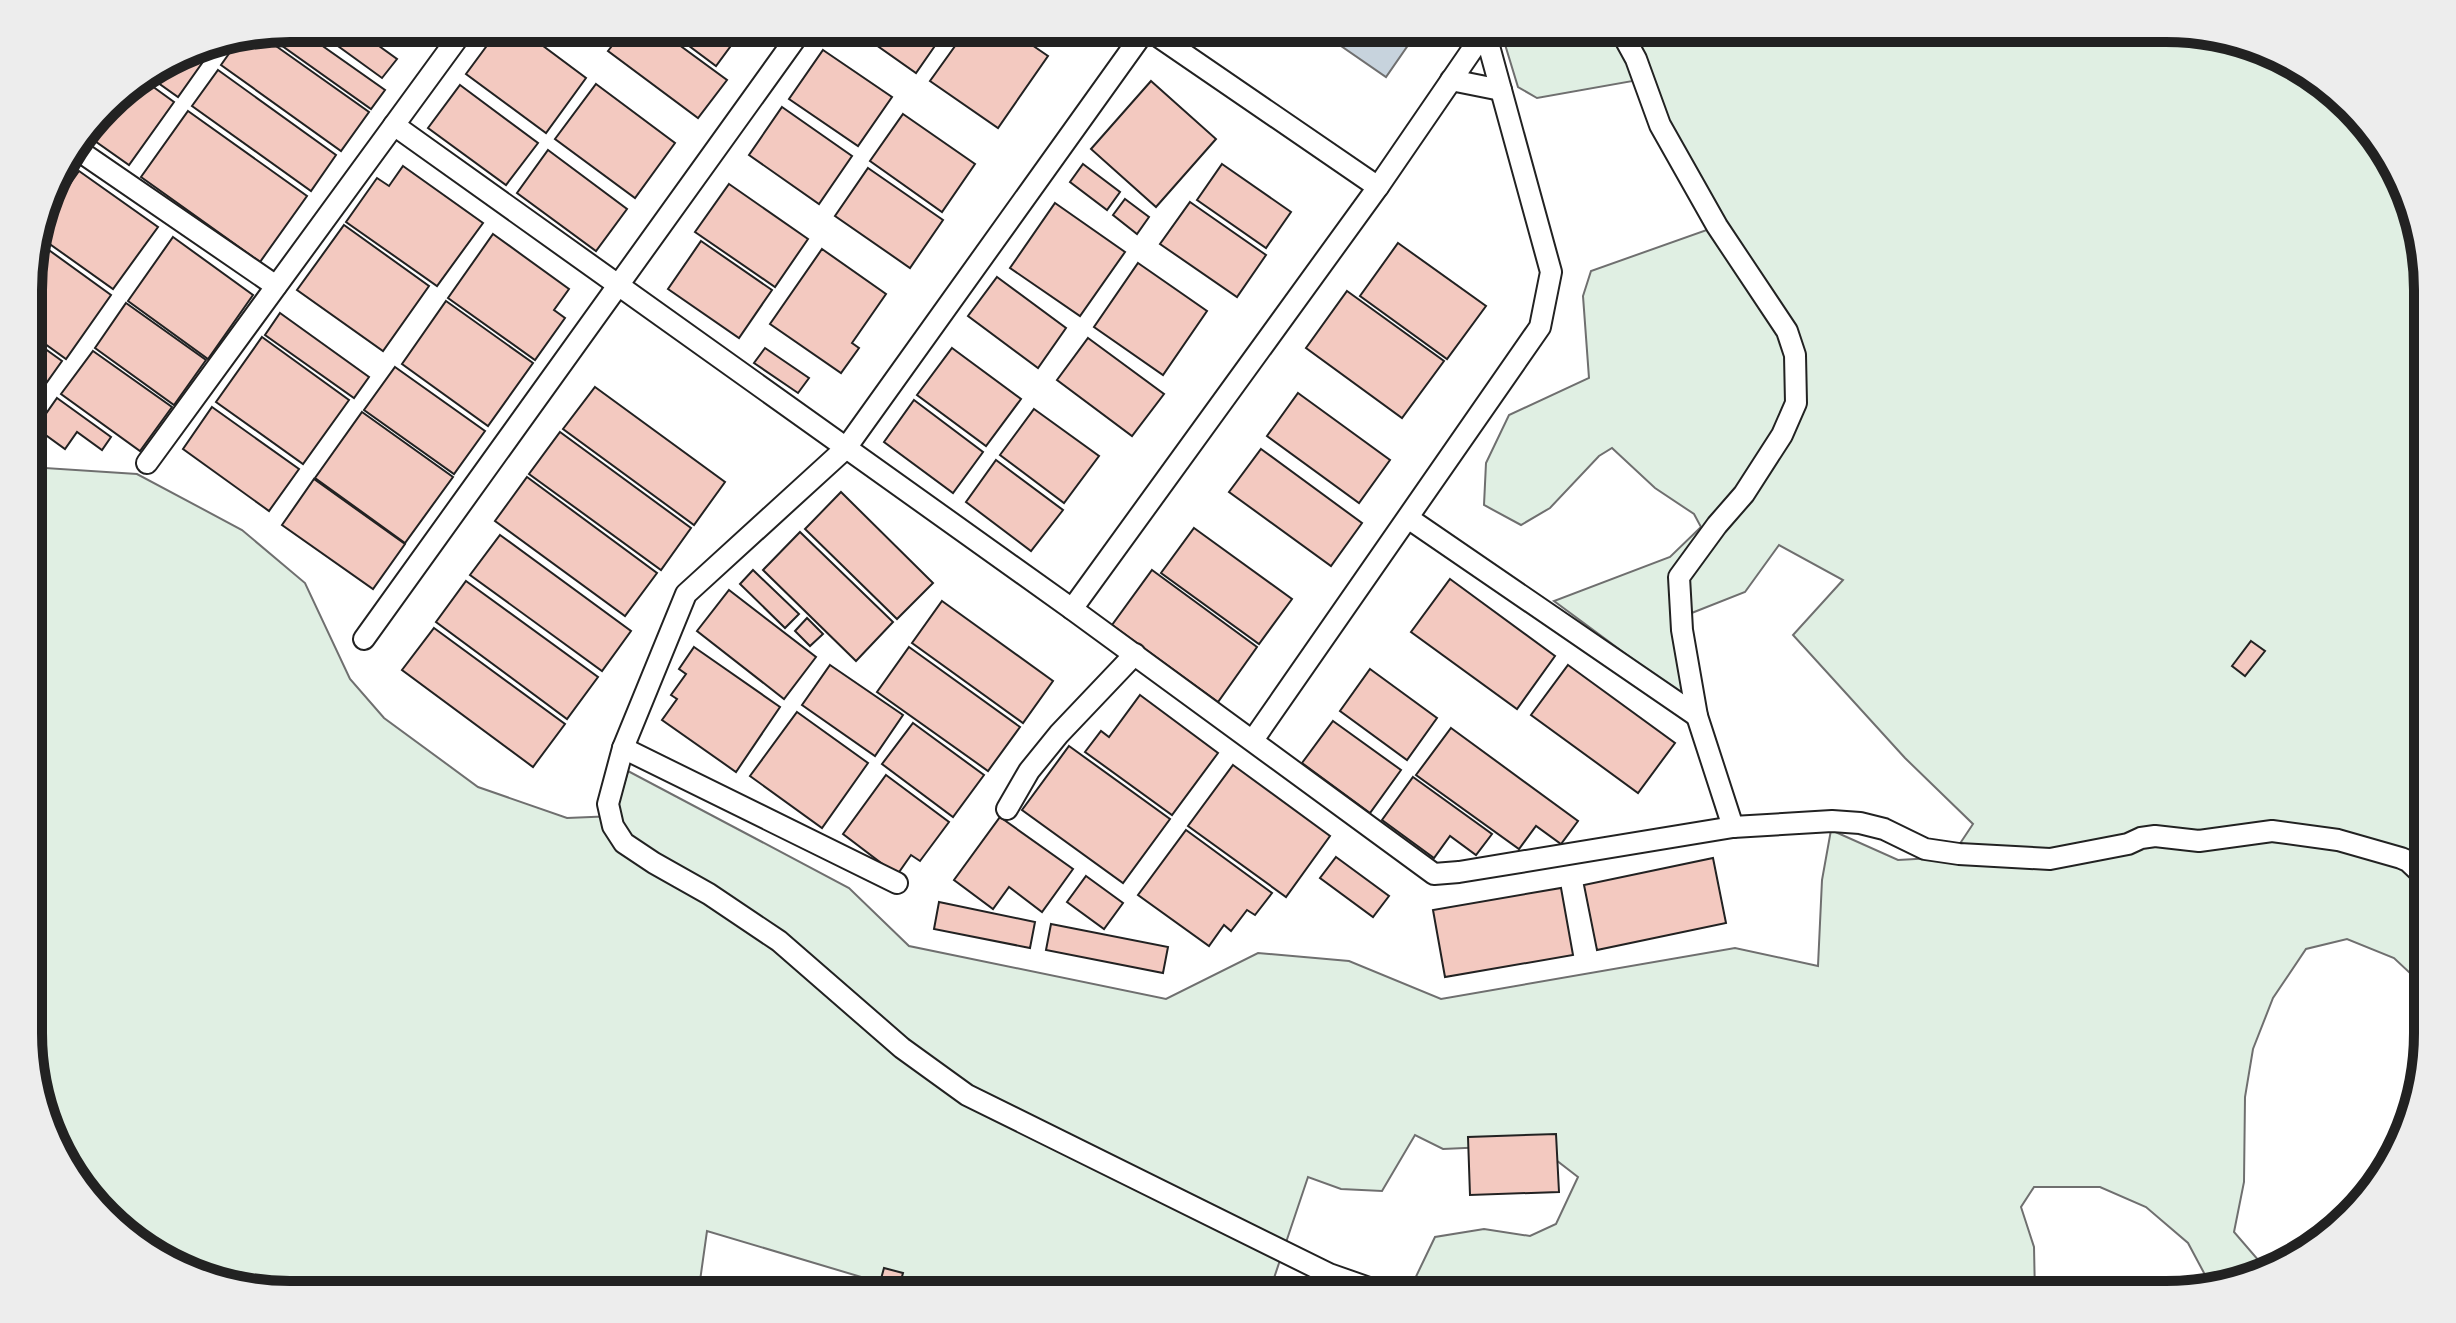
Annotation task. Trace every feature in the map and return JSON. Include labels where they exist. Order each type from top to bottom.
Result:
[{"type":"street","points":[[1072,609],[1378,187],[1476,42]]},
{"type":"street","points":[[1253,740],[1540,327],[1551,272],[1488,42]]},
{"type":"street","points":[[1627,42],[1660,125],[1717,226],[1787,331],[1795,355],[1796,403],[1782,435],[1744,494],[1679,577],[1682,630],[1697,716],[1733,827]]},
{"type":"street","points":[[147,463],[454,43]]},
{"type":"street","points":[[364,639],[792,43]]},
{"type":"street","points":[[1136,43],[846,448],[686,594],[623,748],[608,804],[613,826],[624,843],[779,941],[913,1056],[967,1095],[1347,1280]]},
{"type":"street","points":[[1167,43],[1378,187]]},
{"type":"street","points":[[1451,80],[1501,90]]},
{"type":"street","points":[[394,125],[1135,654],[1434,874],[1733,827],[1832,821],[1884,829],[1925,849],[2050,859],[2155,836],[2199,841],[2272,831],[2338,840],[2401,858],[2414,867]]},
{"type":"street","points":[[83,154],[276,286]]},
{"type":"street","points":[[1408,518],[1697,716]]},
{"type":"street","points":[[1007,809],[1029,771],[1059,734],[1135,654]]},
{"type":"street","points":[[623,748],[897,883]]},
{"type":"green space","points":[[1504,42],[2182,43],[2246,55],[2290,75],[2317,93],[2341,115],[2363,139],[2381,166],[2406,226],[2414,290],[2414,977],[2394,958],[2347,939],[2306,949],[2273,998],[2253,1049],[2245,1097],[2244,1182],[2234,1232],[2260,1262],[2206,1277],[2188,1243],[2146,1207],[2100,1187],[2034,1187],[2021,1207],[2034,1247],[2035,1280],[1414,1280],[1435,1237],[1484,1229],[1530,1236],[1556,1224],[1578,1177],[1552,1157],[1509,1146],[1443,1149],[1415,1135],[1382,1191],[1341,1189],[1308,1177],[1273,1280],[874,1281],[707,1231],[700,1281],[257,1279],[210,1268],[152,1239],[126,1220],[93,1184],[61,1128],[50,1097],[44,1066],[43,468],[137,474],[242,530],[305,583],[350,679],[384,718],[478,787],[567,818],[615,816],[628,771],[849,888],[909,946],[1166,999],[1258,953],[1349,961],[1441,999],[1735,948],[1818,966],[1822,880],[1831,830],[1898,860],[1951,857],[1973,824],[1905,758],[1793,635],[1843,580],[1779,545],[1745,592],[1674,620],[1688,700],[1554,601],[1670,557],[1701,527],[1694,514],[1655,488],[1612,448],[1599,456],[1550,508],[1521,525],[1484,505],[1486,463],[1509,415],[1589,378],[1583,296],[1591,271],[1721,225],[1678,145],[1649,78],[1537,98],[1518,87]]},
{"type":"shaded area","points":[[1336,42],[1410,42],[1386,77]]},
{"type":"building","points":[[272,43],[369,112],[341,151],[221,65],[232,49]]},
{"type":"building","points":[[278,43],[318,43],[385,90],[371,109]]},
{"type":"building","points":[[334,43],[375,43],[397,59],[382,78]]},
{"type":"building","points":[[489,43],[539,43],[586,78],[546,133],[466,74]]},
{"type":"building","points":[[614,43],[676,43],[727,80],[698,118],[608,51]]},
{"type":"building","points":[[685,43],[733,43],[716,66]]},
{"type":"building","points":[[873,43],[937,43],[916,73]]},
{"type":"building","points":[[958,43],[1028,43],[1048,56],[998,128],[930,81]]},
{"type":"building","points":[[823,50],[892,97],[858,146],[789,99]]},
{"type":"building","points":[[207,56],[178,97],[156,81]]},
{"type":"building","points":[[218,70],[336,155],[311,191],[192,106]]},
{"type":"building","points":[[1151,81],[1216,139],[1156,207],[1091,149]]},
{"type":"building","points":[[596,84],[675,143],[635,198],[555,139]]},
{"type":"building","points":[[151,85],[174,102],[129,165],[93,139],[126,103]]},
{"type":"building","points":[[460,85],[538,143],[506,185],[428,128]]},
{"type":"building","points":[[782,107],[852,156],[819,204],[749,155]]},
{"type":"building","points":[[188,111],[307,196],[260,262],[141,177]]},
{"type":"building","points":[[903,114],[975,164],[942,212],[870,161]]},
{"type":"building","points":[[548,150],[627,209],[596,251],[517,193]]},
{"type":"building","points":[[1083,164],[1120,192],[1107,210],[1070,182]]},
{"type":"building","points":[[1222,164],[1291,212],[1266,248],[1197,200]]},
{"type":"building","points":[[403,166],[483,223],[437,286],[346,222],[377,178],[389,186]]},
{"type":"building","points":[[868,168],[943,220],[910,268],[835,216]]},
{"type":"building","points":[[79,171],[158,227],[113,289],[47,242],[60,197]]},
{"type":"building","points":[[729,184],[808,239],[775,287],[695,232]]},
{"type":"building","points":[[1125,199],[1149,217],[1137,234],[1113,215]]},
{"type":"building","points":[[1190,202],[1266,255],[1237,297],[1160,244]]},
{"type":"building","points":[[1055,203],[1125,252],[1080,316],[1010,268]]},
{"type":"building","points":[[344,225],[429,286],[383,351],[297,290]]},
{"type":"building","points":[[493,234],[569,289],[554,310],[565,318],[535,360],[448,298]]},
{"type":"building","points":[[173,237],[253,295],[208,359],[128,301]]},
{"type":"building","points":[[701,241],[772,290],[739,338],[668,289]]},
{"type":"building","points":[[1398,243],[1486,306],[1447,359],[1360,296]]},
{"type":"building","points":[[46,248],[111,295],[66,359],[43,342]]},
{"type":"building","points":[[822,249],[886,294],[852,343],[859,348],[841,373],[770,324]]},
{"type":"building","points":[[1138,263],[1207,311],[1163,375],[1094,327]]},
{"type":"building","points":[[997,277],[1066,328],[1038,368],[968,316]]},
{"type":"building","points":[[1347,291],[1444,361],[1402,418],[1306,348]]},
{"type":"building","points":[[446,301],[533,363],[488,426],[402,364]]},
{"type":"building","points":[[126,303],[206,360],[174,405],[95,348]]},
{"type":"building","points":[[280,313],[369,377],[354,398],[265,335]]},
{"type":"building","points":[[262,337],[349,400],[303,464],[216,402]]},
{"type":"building","points":[[1088,338],[1164,394],[1132,436],[1057,380]]},
{"type":"building","points":[[43,347],[62,361],[43,388]]},
{"type":"building","points":[[765,348],[809,378],[798,393],[754,363]]},
{"type":"building","points":[[952,348],[1021,399],[986,446],[917,395]]},
{"type":"building","points":[[93,351],[172,407],[140,451],[61,394]]},
{"type":"building","points":[[395,367],[485,431],[454,474],[364,410]]},
{"type":"building","points":[[595,387],[725,482],[694,525],[563,429]]},
{"type":"building","points":[[1298,393],[1390,460],[1359,503],[1267,436]]},
{"type":"building","points":[[57,398],[111,437],[102,450],[77,432],[65,449],[43,433],[43,418]]},
{"type":"building","points":[[914,400],[983,452],[953,493],[884,442]]},
{"type":"building","points":[[212,407],[299,469],[269,511],[183,449]]},
{"type":"building","points":[[1034,409],[1099,456],[1064,503],[1000,455]]},
{"type":"building","points":[[362,412],[453,477],[405,543],[315,478]]},
{"type":"building","points":[[560,432],[691,528],[661,570],[529,474]]},
{"type":"building","points":[[1261,449],[1362,523],[1331,566],[1229,492]]},
{"type":"building","points":[[996,460],[1063,510],[1031,551],[966,502]]},
{"type":"building","points":[[527,477],[657,573],[625,616],[495,521]]},
{"type":"building","points":[[314,479],[405,544],[373,589],[282,525]]},
{"type":"building","points":[[841,492],[933,583],[897,619],[805,529]]},
{"type":"building","points":[[1194,528],[1292,599],[1259,644],[1161,573]]},
{"type":"building","points":[[800,532],[893,622],[856,661],[763,570]]},
{"type":"building","points":[[500,535],[631,631],[602,671],[470,575]]},
{"type":"building","points":[[753,570],[799,614],[785,628],[740,584]]},
{"type":"building","points":[[1152,570],[1257,647],[1218,702],[1112,625]]},
{"type":"building","points":[[1450,579],[1555,656],[1517,709],[1411,632]]},
{"type":"building","points":[[466,581],[598,677],[567,719],[436,622]]},
{"type":"building","points":[[729,590],[816,657],[784,699],[697,631]]},
{"type":"building","points":[[942,601],[1053,681],[1023,723],[912,643]]},
{"type":"building","points":[[807,618],[823,634],[810,646],[795,631]]},
{"type":"building","points":[[434,628],[565,724],[533,767],[402,670]]},
{"type":"building","points":[[2251,641],[2265,651],[2245,676],[2232,666]]},
{"type":"building","points":[[694,647],[780,707],[736,772],[662,720],[677,699],[671,695],[686,674],[679,669]]},
{"type":"building","points":[[909,647],[1020,727],[988,771],[877,692]]},
{"type":"building","points":[[830,665],[903,715],[875,756],[802,705]]},
{"type":"building","points":[[1568,665],[1675,743],[1638,793],[1531,715]]},
{"type":"building","points":[[1370,669],[1437,718],[1407,760],[1340,711]]},
{"type":"building","points":[[1140,695],[1218,753],[1172,815],[1085,752],[1101,731],[1109,737]]},
{"type":"building","points":[[797,712],[868,763],[822,828],[750,776]]},
{"type":"building","points":[[1333,721],[1401,770],[1370,813],[1302,763]]},
{"type":"building","points":[[913,723],[984,775],[953,817],[882,764]]},
{"type":"building","points":[[1451,728],[1578,821],[1561,844],[1536,826],[1519,849],[1416,775]]},
{"type":"building","points":[[1069,746],[1170,819],[1123,883],[1022,810]]},
{"type":"building","points":[[1233,765],[1330,836],[1286,897],[1188,826]]},
{"type":"building","points":[[886,775],[949,822],[920,861],[911,855],[897,875],[843,834]]},
{"type":"building","points":[[1413,777],[1492,834],[1476,855],[1450,836],[1434,858],[1382,820]]},
{"type":"building","points":[[1000,817],[1073,869],[1042,912],[1009,887],[993,909],[954,880]]},
{"type":"building","points":[[1186,830],[1272,893],[1255,915],[1247,910],[1231,931],[1224,925],[1209,946],[1138,895]]},
{"type":"building","points":[[1336,857],[1389,896],[1373,917],[1320,878]]},
{"type":"building","points":[[1713,858],[1726,923],[1597,950],[1584,885]]},
{"type":"building","points":[[1086,876],[1123,903],[1104,929],[1067,902]]},
{"type":"building","points":[[1561,888],[1573,955],[1445,977],[1433,910]]},
{"type":"building","points":[[939,902],[1035,922],[1030,948],[934,929]]},
{"type":"building","points":[[1051,924],[1168,947],[1163,973],[1046,950]]},
{"type":"building","points":[[1556,1134],[1559,1192],[1470,1195],[1468,1137]]},
{"type":"building","points":[[884,1268],[903,1273],[901,1281],[880,1281]]}]
